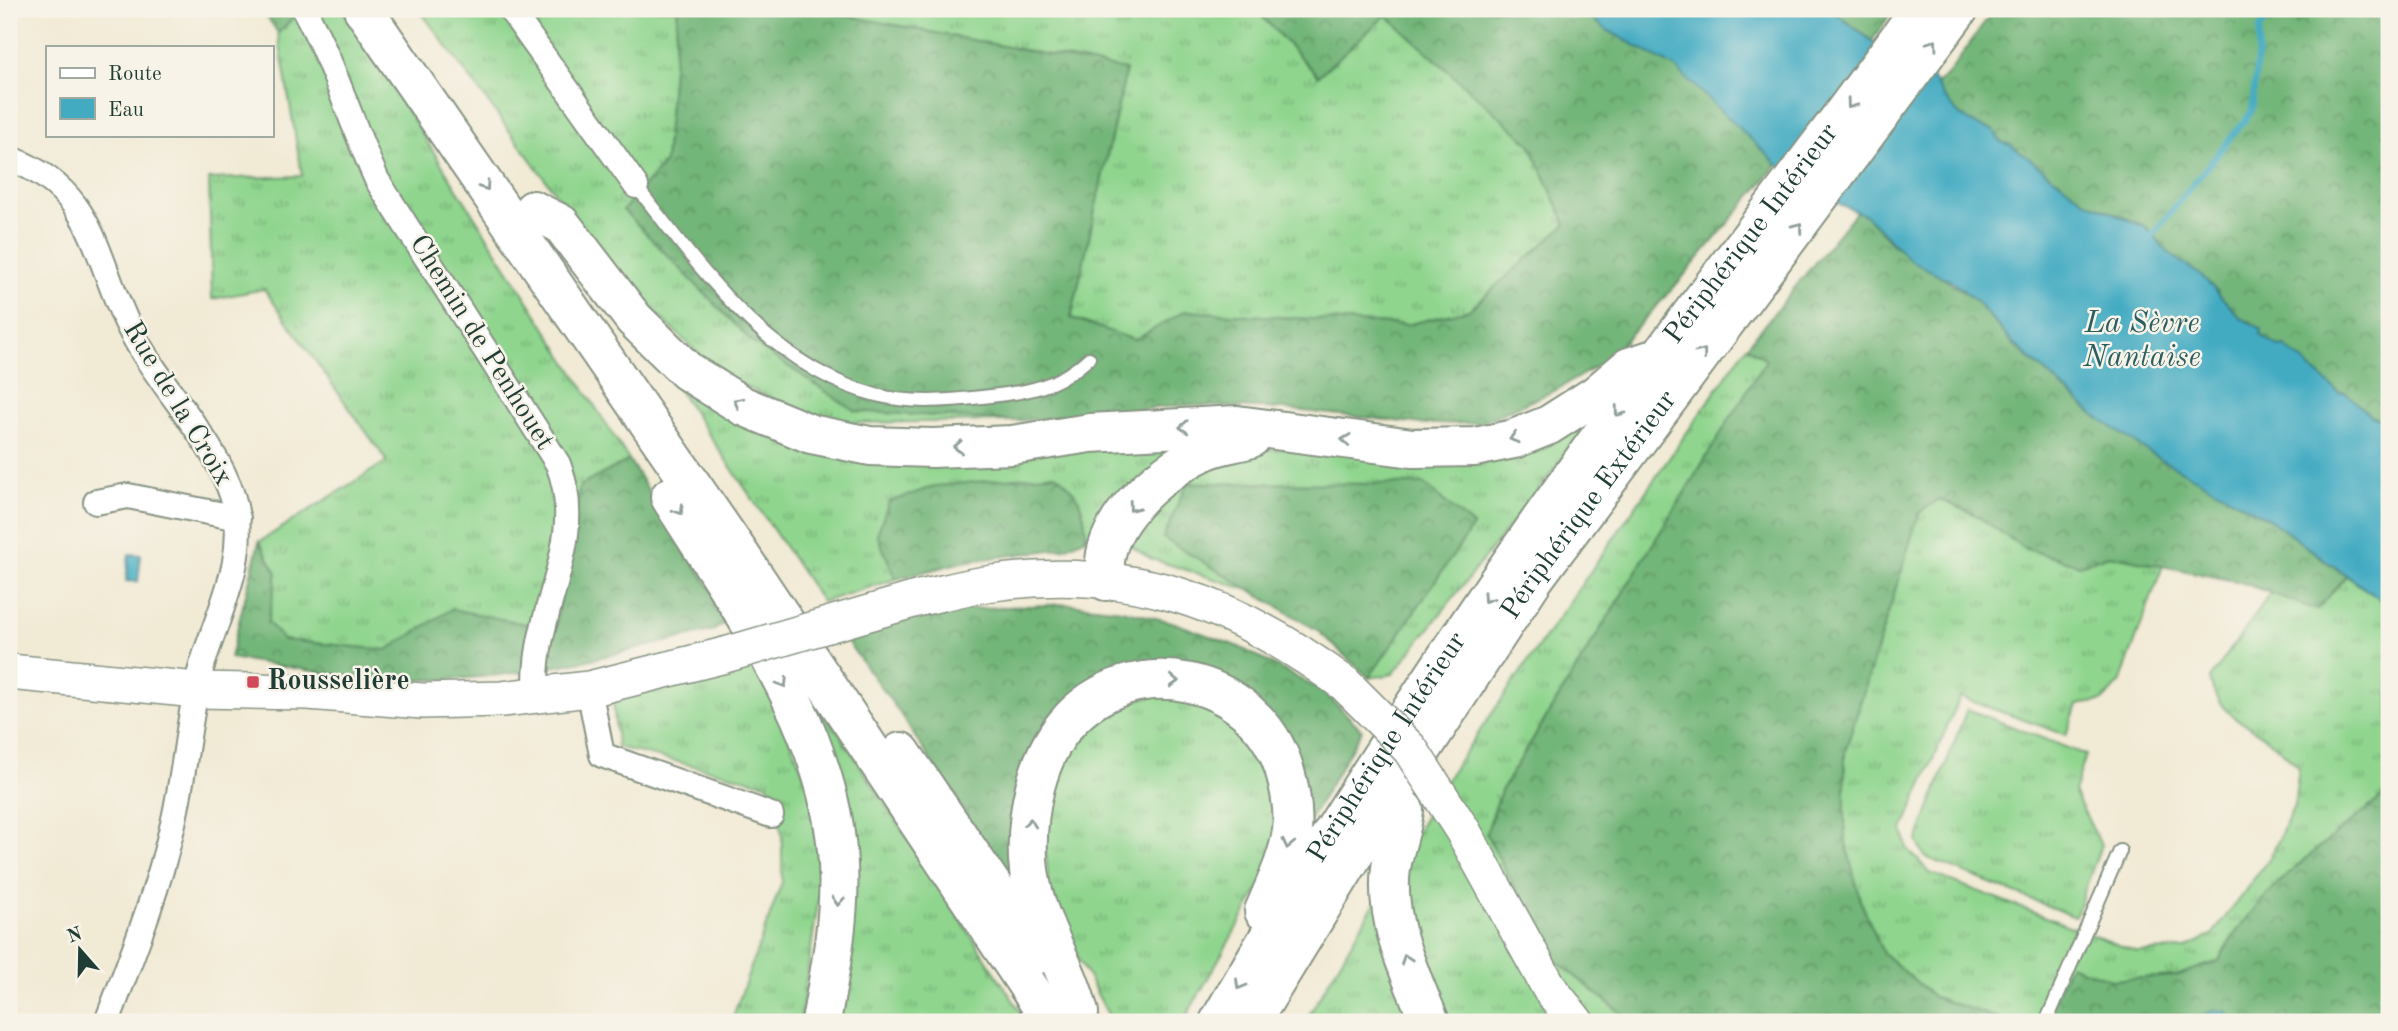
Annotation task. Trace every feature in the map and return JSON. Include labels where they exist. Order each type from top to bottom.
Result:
[{"type":"highway","points":[[363,9],[521,215],[561,224],[634,319],[687,371],[743,406],[811,434],[870,446],[932,448],[1012,445],[1090,433],[1237,425],[1413,448],[1475,447],[1514,439],[1549,425],[1596,395],[1629,367],[1660,357]]},
{"type":"highway","points":[[390,9],[521,215],[1072,1020]]},
{"type":"highway","name":"Périphérique Intérieur","points":[[1219,1022],[1261,948],[1466,628],[1573,474],[1660,357],[1745,272],[1920,9]]},
{"type":"highway","name":"Périphérique Extérieur","points":[[1251,1022],[1357,849],[1486,650],[1654,414],[1745,272],[1959,9]]},
{"type":"highway","points":[[521,215],[512,239],[791,696],[815,750],[828,789],[838,889],[836,930],[821,1022]]},
{"type":"highway","points":[[561,273],[935,798],[1072,1020]]},
{"type":"highway","points":[[1106,581],[1102,561],[1116,530],[1136,501],[1170,470],[1204,451],[1276,431]]},
{"type":"highway","points":[[1275,1022],[1472,704],[1486,650]]},
{"type":"highway","points":[[1072,1020],[1074,990],[1048,940],[1035,898],[1028,859],[1029,828],[1038,780],[1055,740],[1087,705],[1115,690],[1163,680],[1206,686],[1251,713],[1272,741],[1291,795],[1292,829],[1281,870],[1260,919],[1261,948]]},
{"type":"highway","points":[[1404,810],[1393,853],[1389,897],[1394,924],[1430,1022]]},
{"type":"street","name":"Chemin de Penhouet","points":[[304,9],[325,48],[357,137],[377,180],[558,464],[566,484],[570,508],[566,543],[541,641],[537,696]]},
{"type":"street","points":[[510,9],[636,186]]},
{"type":"street","name":"Rue de la Croix","points":[[9,158],[28,165],[60,186],[75,204],[91,233],[129,328],[214,459],[232,495],[237,518],[238,557],[197,690],[172,832],[107,1022]]},
{"type":"street","points":[[96,502],[128,496],[237,518]]},
{"type":"street","points":[[9,672],[197,690],[308,692],[422,701],[537,696],[589,689],[726,655],[920,598],[992,583],[1050,579],[1106,581],[1195,598],[1266,631],[1345,684],[1409,749],[1463,831],[1550,989],[1576,1022]]},
{"type":"street","points":[[589,689],[601,755],[771,815]]},
{"type":"lane","points":[[636,186],[740,310],[803,364],[843,384],[878,396],[920,401],[1017,394],[1050,386],[1073,373],[1089,358]]},
{"type":"lane","points":[[2046,1022],[2120,851]]},
{"type":"green space","points":[[262,9],[289,9],[294,17],[278,33]]},
{"type":"green space","points":[[289,9],[343,9],[629,460],[580,486],[555,630],[452,609],[387,650],[283,640],[268,622],[277,573],[259,542],[387,461],[264,289],[212,299],[209,179],[302,176],[278,33],[294,17]]},
{"type":"green space","points":[[419,9],[678,9],[665,162],[624,210],[855,411],[1016,421],[831,423],[724,378],[617,276]]},
{"type":"green space","points":[[678,9],[813,9],[1126,70],[1071,318],[1135,340],[1185,311],[1406,325],[1469,310],[1566,224],[1530,144],[1386,15],[1318,76],[1255,9],[1580,9],[1607,30],[1676,68],[1778,164],[1676,285],[1607,360],[1556,390],[1480,423],[1423,424],[1284,409],[1186,405],[1017,421],[855,411],[753,343],[623,210],[665,162]]},
{"type":"green space","points":[[813,9],[1255,9],[1318,76],[1386,15],[1530,144],[1566,224],[1469,310],[1406,325],[1185,311],[1135,340],[1071,319],[1126,70]]},
{"type":"green space","points":[[1830,9],[1894,9],[1872,41]]},
{"type":"green space","points":[[1994,9],[2389,9],[2389,423],[2371,416],[2345,392],[2339,393],[2285,346],[2279,347],[2260,335],[2262,329],[2241,318],[2203,277],[2170,254],[2146,226],[2085,201],[2011,145],[2000,142],[1994,130],[1967,120],[1952,108],[1936,84],[1947,76]]},
{"type":"green space","points":[[1857,211],[1867,216],[1893,245],[1974,299],[2013,344],[2094,415],[2150,453],[2269,519],[2346,576],[2317,610],[2240,582],[2109,555],[2079,565],[2024,548],[1976,515],[1939,499],[1919,513],[1845,752],[1845,838],[1860,900],[1883,953],[1934,997],[2009,1022],[1632,1022],[1554,959],[1486,834],[1501,791],[1766,360],[1747,346]]},
{"type":"green space","points":[[1747,346],[1766,360],[1501,791],[1486,834],[1554,959],[1632,1022],[1305,1022],[1452,771]]},
{"type":"green space","points":[[676,386],[797,444],[1194,439],[1136,485],[1086,538],[1079,502],[1070,487],[1055,474],[877,534],[896,579],[822,602]]},
{"type":"green space","points":[[1596,416],[1393,674],[1369,678],[1473,526],[1164,538],[1252,591],[1152,559],[1129,545],[1131,532],[1163,493],[1231,454]]},
{"type":"green space","points":[[629,460],[730,619],[714,630],[558,666],[439,680],[358,677],[230,658],[259,542],[277,573],[268,622],[283,640],[387,650],[452,609],[555,630],[580,486]]},
{"type":"green space","points":[[1055,474],[1070,487],[1079,502],[1086,538],[1065,548],[962,562],[896,579],[877,534],[889,502],[935,486]]},
{"type":"green space","points":[[1187,483],[1424,484],[1473,526],[1369,678],[1317,630],[1163,538]]},
{"type":"green space","points":[[1939,499],[1976,515],[2024,548],[2079,565],[2109,555],[2163,565],[2120,683],[2102,701],[2077,705],[2066,735],[1960,697],[1903,829],[1907,848],[1930,873],[2137,952],[2185,949],[2212,935],[2271,856],[2294,806],[2299,767],[2270,741],[2232,716],[2213,691],[2210,679],[2267,598],[2273,594],[2317,609],[2346,576],[2389,606],[2389,791],[2318,848],[2273,889],[2234,935],[2219,961],[2176,976],[2111,980],[2069,965],[2044,1022],[2009,1022],[1934,997],[1883,953],[1860,900],[1845,838],[1845,752],[1919,513]]},
{"type":"green space","points":[[1068,604],[1122,610],[1172,622],[1239,647],[1323,691],[1362,730],[1305,828],[1304,774],[1183,670],[1050,726],[1017,893],[897,709],[843,636],[926,611]]},
{"type":"green space","points":[[790,658],[1025,1022],[837,1022],[841,1003]]},
{"type":"green space","points":[[757,662],[812,793],[820,889],[800,1022],[731,1022],[782,882],[782,833],[768,784],[617,747],[613,697]]},
{"type":"green space","points":[[1165,693],[1238,717],[1279,799],[1273,864],[1183,1022],[1112,1022],[1050,905],[1043,815],[1059,761],[1100,709]]},
{"type":"green space","points":[[1967,709],[2086,755],[2074,792],[2101,845],[2075,917],[1925,857],[1917,841]]},
{"type":"green space","points":[[2389,791],[2389,1022],[2233,1022],[2227,1012],[2215,1010],[2189,1022],[2044,1022],[2069,965],[2111,980],[2176,976],[2219,961],[2252,911],[2273,889],[2318,848]]},
{"type":"water","name":"La Sèvre Nantaise","points":[[1580,9],[1830,9],[1898,61],[1926,66],[1945,99],[1961,116],[1994,130],[2000,142],[2011,145],[2085,201],[2145,227],[2170,254],[2203,277],[2241,318],[2262,329],[2260,335],[2279,347],[2285,346],[2339,393],[2345,392],[2371,416],[2389,423],[2389,606],[2269,519],[2150,453],[2094,415],[2013,343],[1974,299],[1953,282],[1910,260],[1867,216],[1813,192],[1784,171],[1676,68],[1607,30]]},
{"type":"water","points":[[129,554],[141,555],[138,582],[126,581]]},
{"type":"water","points":[[2215,1010],[2227,1012],[2233,1022],[2189,1022]]},
{"type":"waterway","points":[[2149,239],[2252,111],[2260,28],[2274,9]]},
{"type":"place","name":"Rousselière","points":[[253,682]]}]
